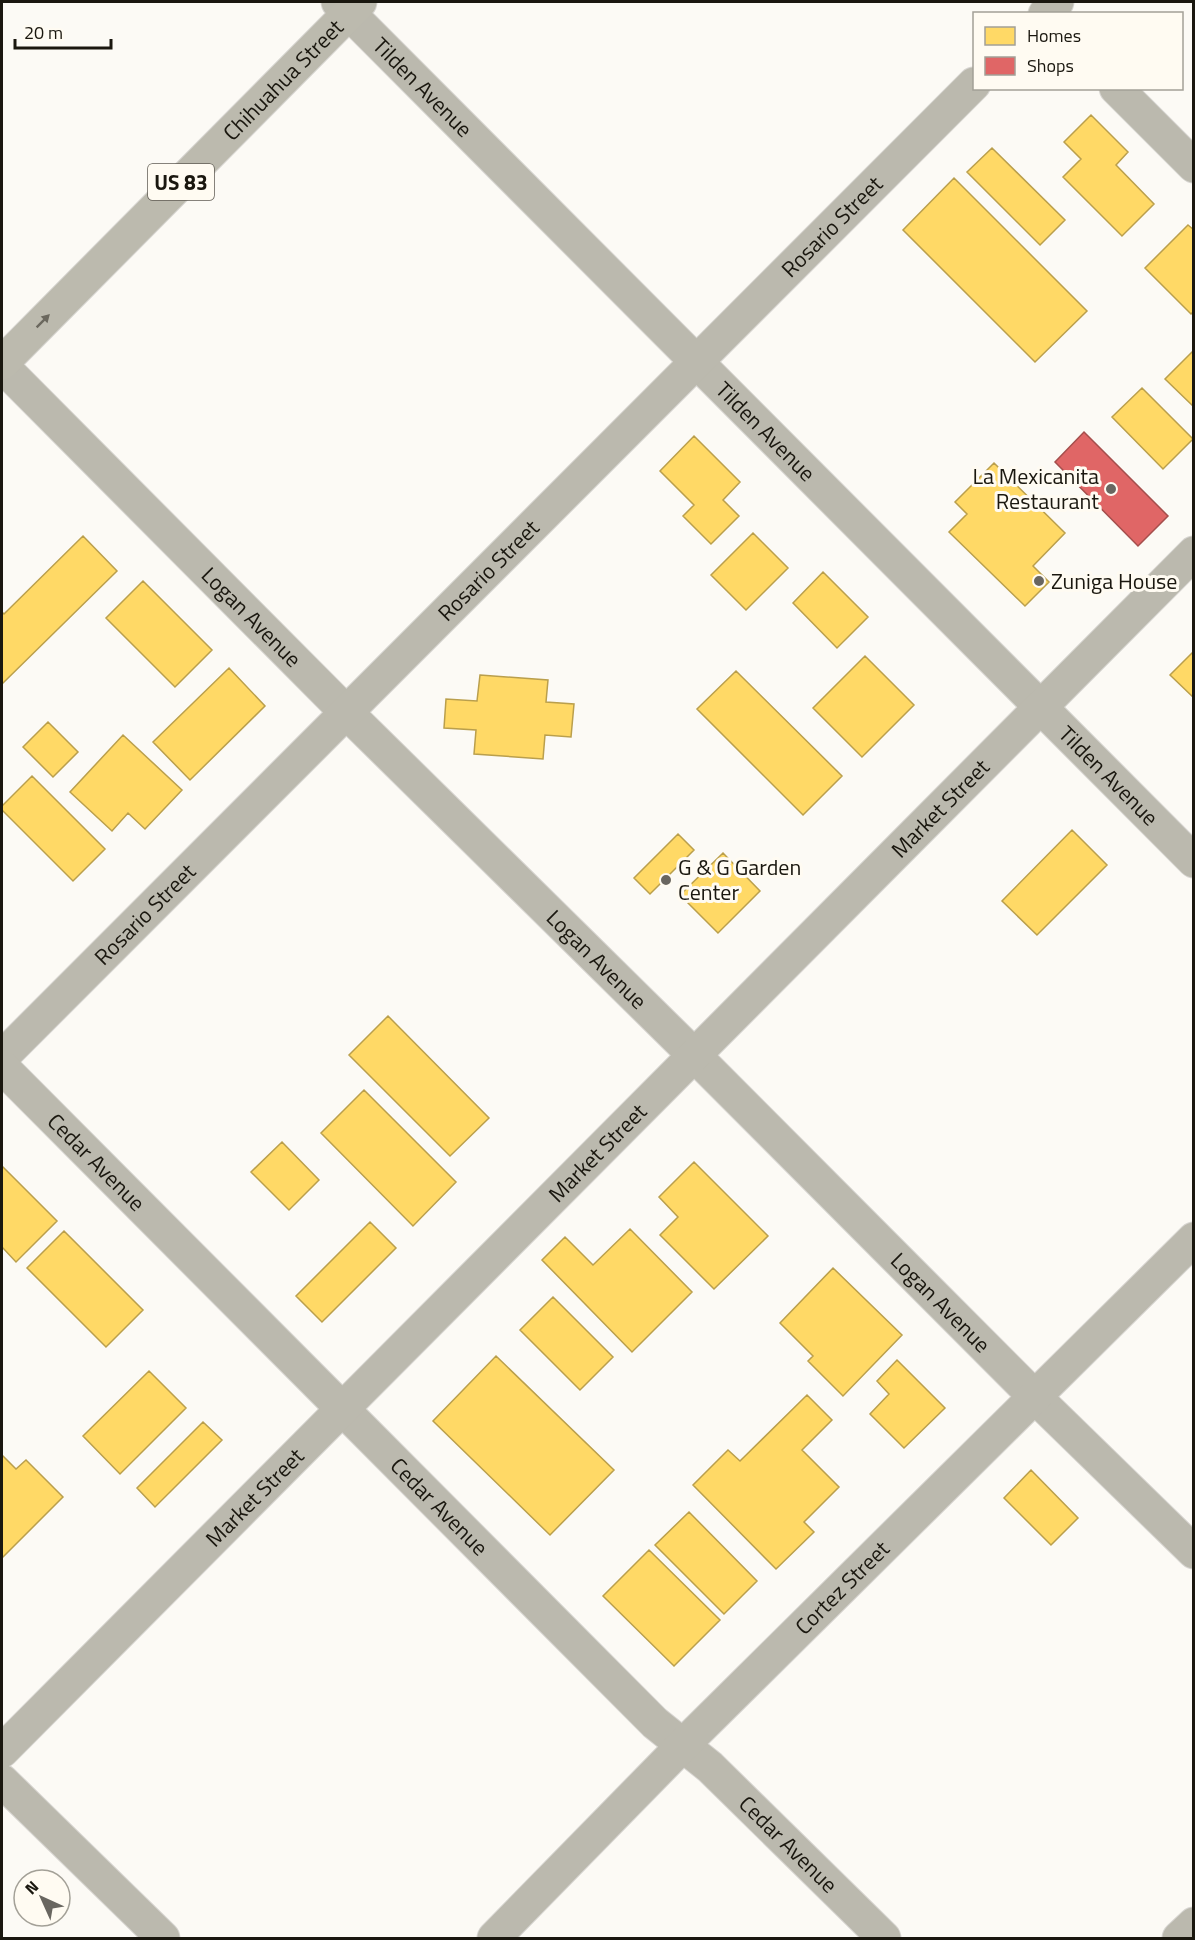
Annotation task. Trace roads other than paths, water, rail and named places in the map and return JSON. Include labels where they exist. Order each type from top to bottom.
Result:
[{"type":"main road","name":"Chihuahua Street","points":[[2,364],[349,5]]},
{"type":"street","points":[[1029,2],[1041,12]]},
{"type":"street","points":[[1045,12],[1057,2]]},
{"type":"street","name":"Tilden Avenue","points":[[349,5],[696,362],[1194,861]]},
{"type":"street","name":"Rosario Street","points":[[2,1057],[973,86]]},
{"type":"street","points":[[1118,90],[1194,166]]},
{"type":"street","name":"Logan Avenue","points":[[2,364],[346,712],[1194,1552]]},
{"type":"street","name":"Market Street","points":[[2,1751],[1194,553]]},
{"type":"street","name":"Cedar Avenue","points":[[2,1067],[655,1722],[710,1767],[884,1938]]},
{"type":"street","name":"Cortez Street","points":[[494,1938],[683,1745],[1036,1398],[1194,1239]]},
{"type":"street","points":[[2,1781],[163,1938]]},
{"type":"street","points":[[1179,1938],[1194,1924]]},
{"type":"place","name":"La Mexicanita Restaurant","points":[[1111,489]]},
{"type":"place","name":"Zuniga House","points":[[1039,581]]},
{"type":"place","name":"G & G Garden Center","points":[[666,880]]}]
